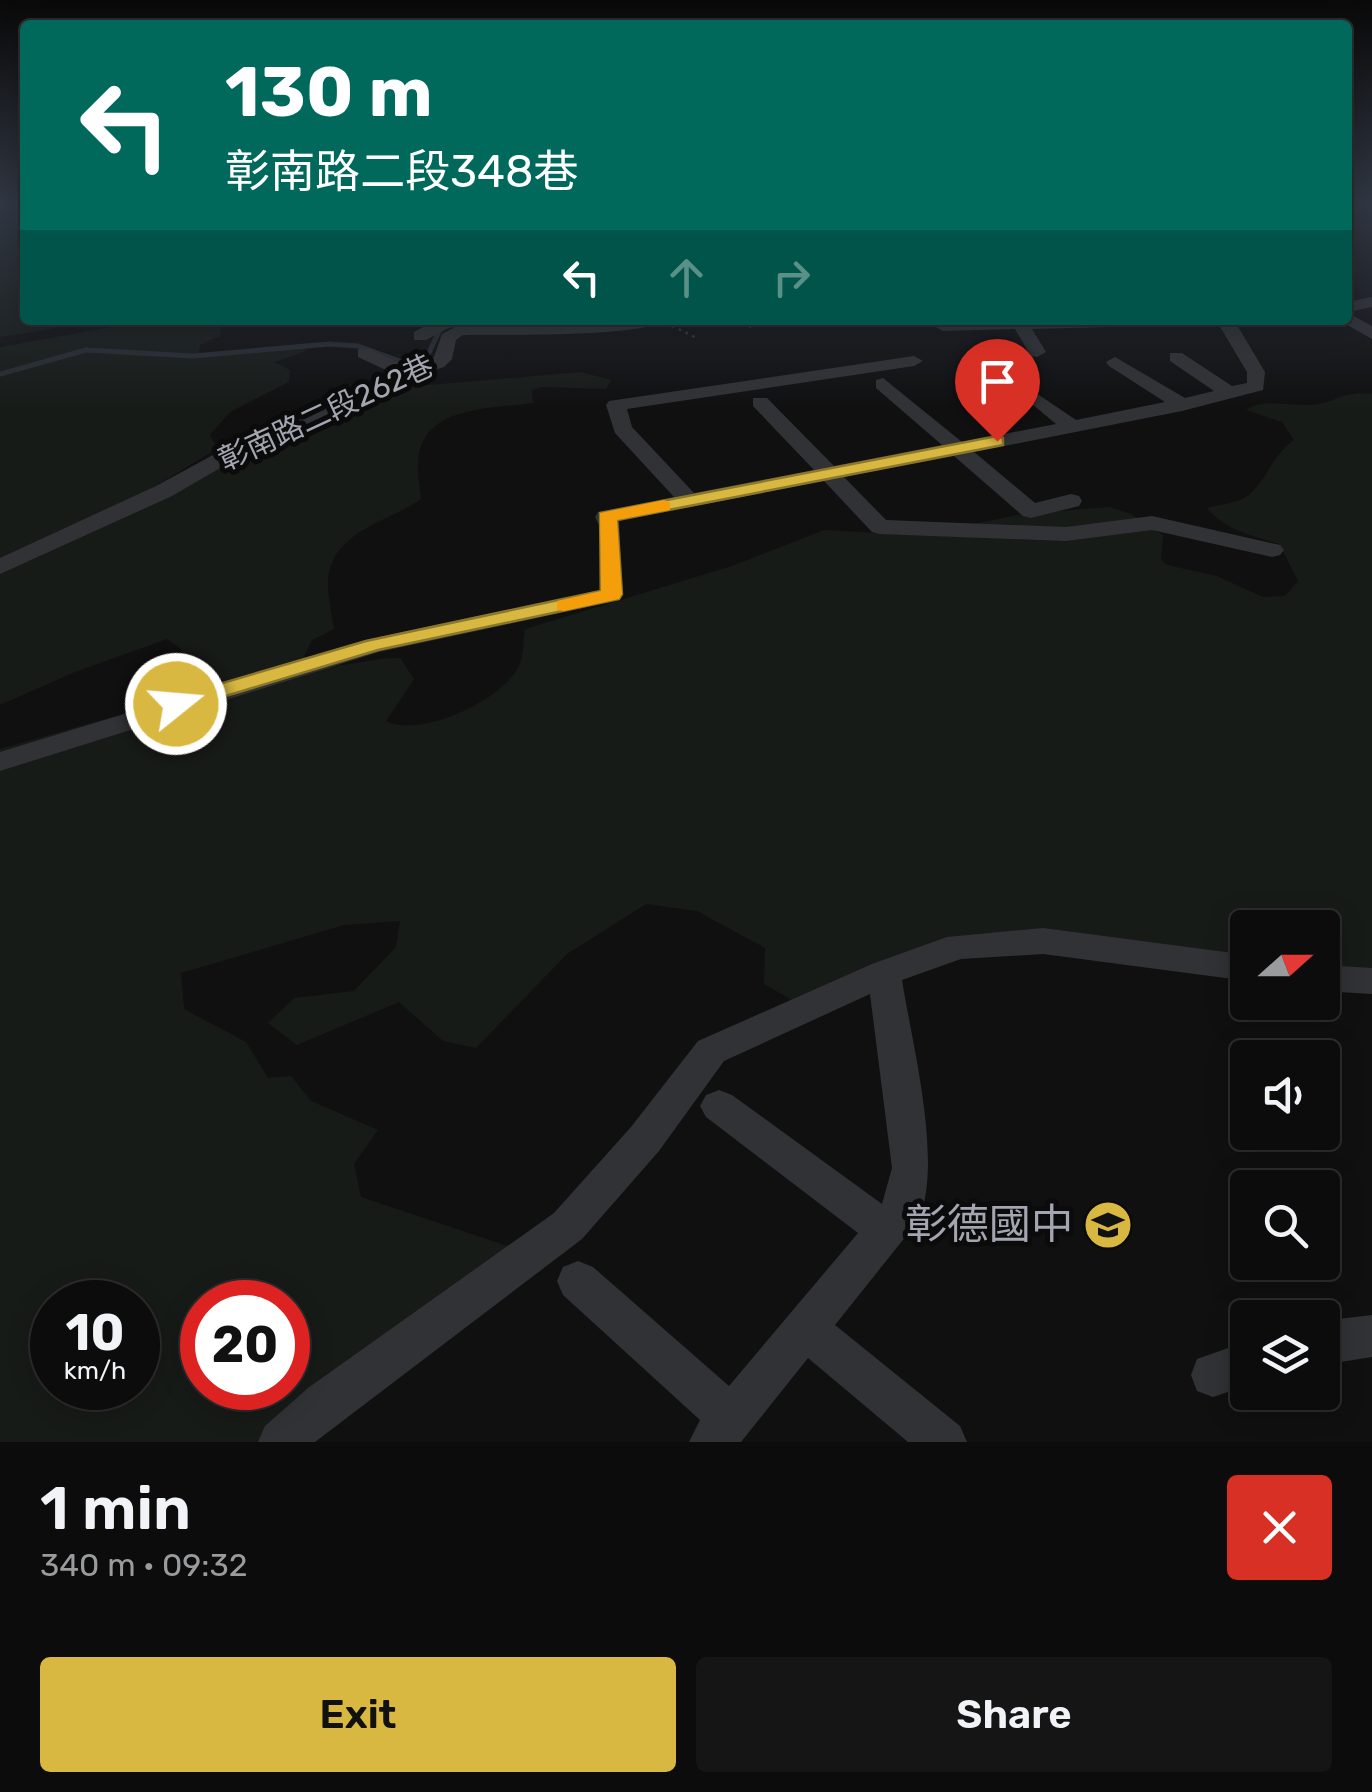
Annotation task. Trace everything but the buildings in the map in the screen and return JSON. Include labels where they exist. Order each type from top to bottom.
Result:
[{"type":"street","points":[[420,336],[438,325]]},
{"type":"street","name":"彰南路二段262巷","points":[[0,567],[164,491],[251,442],[313,419],[406,373],[438,363],[448,338],[459,330],[620,325]]},
{"type":"street","points":[[943,326],[982,325]]},
{"type":"street","points":[[1021,325],[1037,352]]},
{"type":"street","points":[[1157,325],[1176,353],[1228,392]]},
{"type":"street","points":[[0,762],[143,714],[374,645],[612,594],[611,528],[606,517],[1182,405],[1256,386],[1256,372],[1229,325]]},
{"type":"street","points":[[364,353],[406,373]]},
{"type":"street","points":[[689,501],[622,429],[616,405],[914,361]]},
{"type":"street","points":[[1116,362],[1182,405]]},
{"type":"street","points":[[884,384],[1031,510],[1071,501]]},
{"type":"street","points":[[1036,398],[1073,426]]},
{"type":"street","points":[[760,402],[880,527],[1066,534],[1152,523],[1272,550]]},
{"type":"street","points":[[281,1442],[324,1404],[568,1226],[646,1139],[711,1051],[884,972],[959,946],[1043,941],[1230,966]]},
{"type":"street","points":[[578,1281],[721,1430],[904,1208],[911,1168],[884,972]]},
{"type":"street","points":[[1340,979],[1372,981]]},
{"type":"street","points":[[720,1106],[885,1230]]},
{"type":"street","points":[[806,1328],[944,1442]]},
{"type":"street","points":[[1340,1340],[1372,1336]]},
{"type":"path","points":[[668,325],[696,338]]},
{"type":"path","points":[[748,327],[753,325]]},
{"type":"shaded area","points":[[0,273],[20,273],[20,325],[59,325],[0,337]]},
{"type":"shaded area","points":[[122,325],[222,325],[220,336],[200,345],[199,353],[306,348],[274,362],[290,370],[289,382],[230,412],[210,435],[215,444],[210,453],[139,496],[0,558],[0,347]]},
{"type":"shaded area","points":[[581,372],[611,380],[606,389],[541,387],[532,390],[533,403],[480,409],[446,419],[423,442],[418,460],[421,499],[354,536],[335,557],[328,585],[334,629],[312,640],[304,656],[309,664],[320,666],[400,658],[414,679],[386,721],[401,725],[438,721],[495,692],[518,668],[525,629],[732,566],[824,530],[917,535],[1023,514],[1110,507],[1131,514],[1163,535],[1161,559],[1167,565],[1217,576],[1263,597],[1285,596],[1298,581],[1279,544],[1231,527],[1207,508],[1248,495],[1294,440],[1282,422],[1246,410],[1260,404],[1309,405],[1352,394],[1372,394],[1372,977],[1340,974],[1340,910],[1230,910],[1230,960],[940,947],[806,1008],[764,984],[765,948],[697,911],[646,904],[567,954],[476,1048],[443,1041],[399,1002],[297,1045],[268,1023],[294,998],[354,991],[396,947],[400,921],[344,925],[181,973],[184,1009],[246,1042],[268,1078],[291,1076],[311,1101],[378,1130],[354,1164],[361,1197],[514,1248],[296,1442],[0,1442],[0,749],[175,704],[184,664],[181,649],[167,639],[75,672],[0,705],[0,573],[105,521],[248,440],[310,418],[349,393],[394,381],[428,385]]},
{"type":"waterway","points":[[0,374],[86,350],[193,356],[329,344],[358,346],[408,364],[428,355],[440,329],[451,325]]},
{"type":"slow traffic","points":[[564,605],[612,594],[611,528],[606,517],[664,506]]},
{"type":"place","name":"彰德國中","points":[[1108,1225]]},
{"type":"route","points":[[176,704],[374,645],[612,594],[611,528],[606,517],[997,441]]}]
